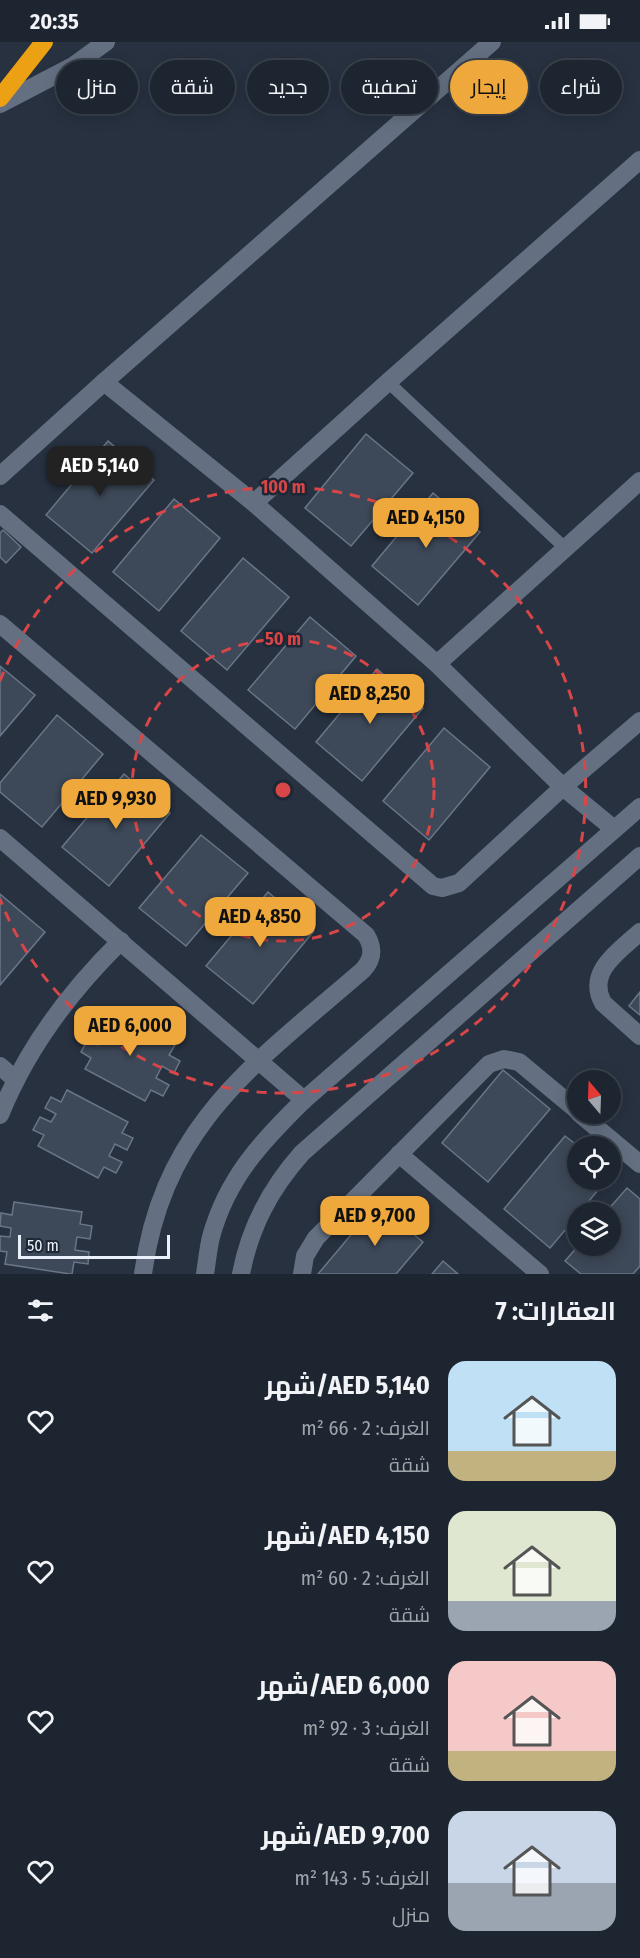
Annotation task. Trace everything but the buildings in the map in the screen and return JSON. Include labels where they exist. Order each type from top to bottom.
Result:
[{"type":"highway","points":[[0,98],[44,42]]},
{"type":"street","points":[[0,104],[73,66],[106,42]]},
{"type":"street","points":[[0,476],[492,42]]},
{"type":"street","points":[[254,503],[640,160]]},
{"type":"street","points":[[104,382],[254,503],[436,664],[563,787],[614,829]]},
{"type":"street","points":[[436,664],[640,481]]},
{"type":"street","points":[[0,514],[433,886],[442,888],[459,883],[640,720]]},
{"type":"street","points":[[0,624],[360,930],[370,941],[371,957],[363,970],[259,1061],[219,1101],[185,1148],[161,1199],[152,1226],[143,1274]]},
{"type":"street","points":[[205,1274],[210,1239],[231,1187],[244,1165],[265,1138],[304,1100],[640,807]]},
{"type":"street","points":[[0,838],[304,1100]]},
{"type":"street","points":[[241,1274],[250,1237],[263,1206],[302,1153],[640,856]]},
{"type":"street","points":[[640,932],[608,962],[599,975],[598,982],[603,1003],[640,1036]]},
{"type":"street","points":[[0,1115],[16,1080],[47,1027],[85,978],[121,941]]},
{"type":"street","points":[[302,1274],[305,1256],[316,1238],[489,1064],[504,1059],[519,1062],[567,1103]]},
{"type":"street","points":[[0,1066],[16,1080]]},
{"type":"street","points":[[592,1124],[640,1164]]},
{"type":"street","points":[[399,1154],[540,1274]]},
{"type":"lane","points":[[388,382],[566,548]]}]
